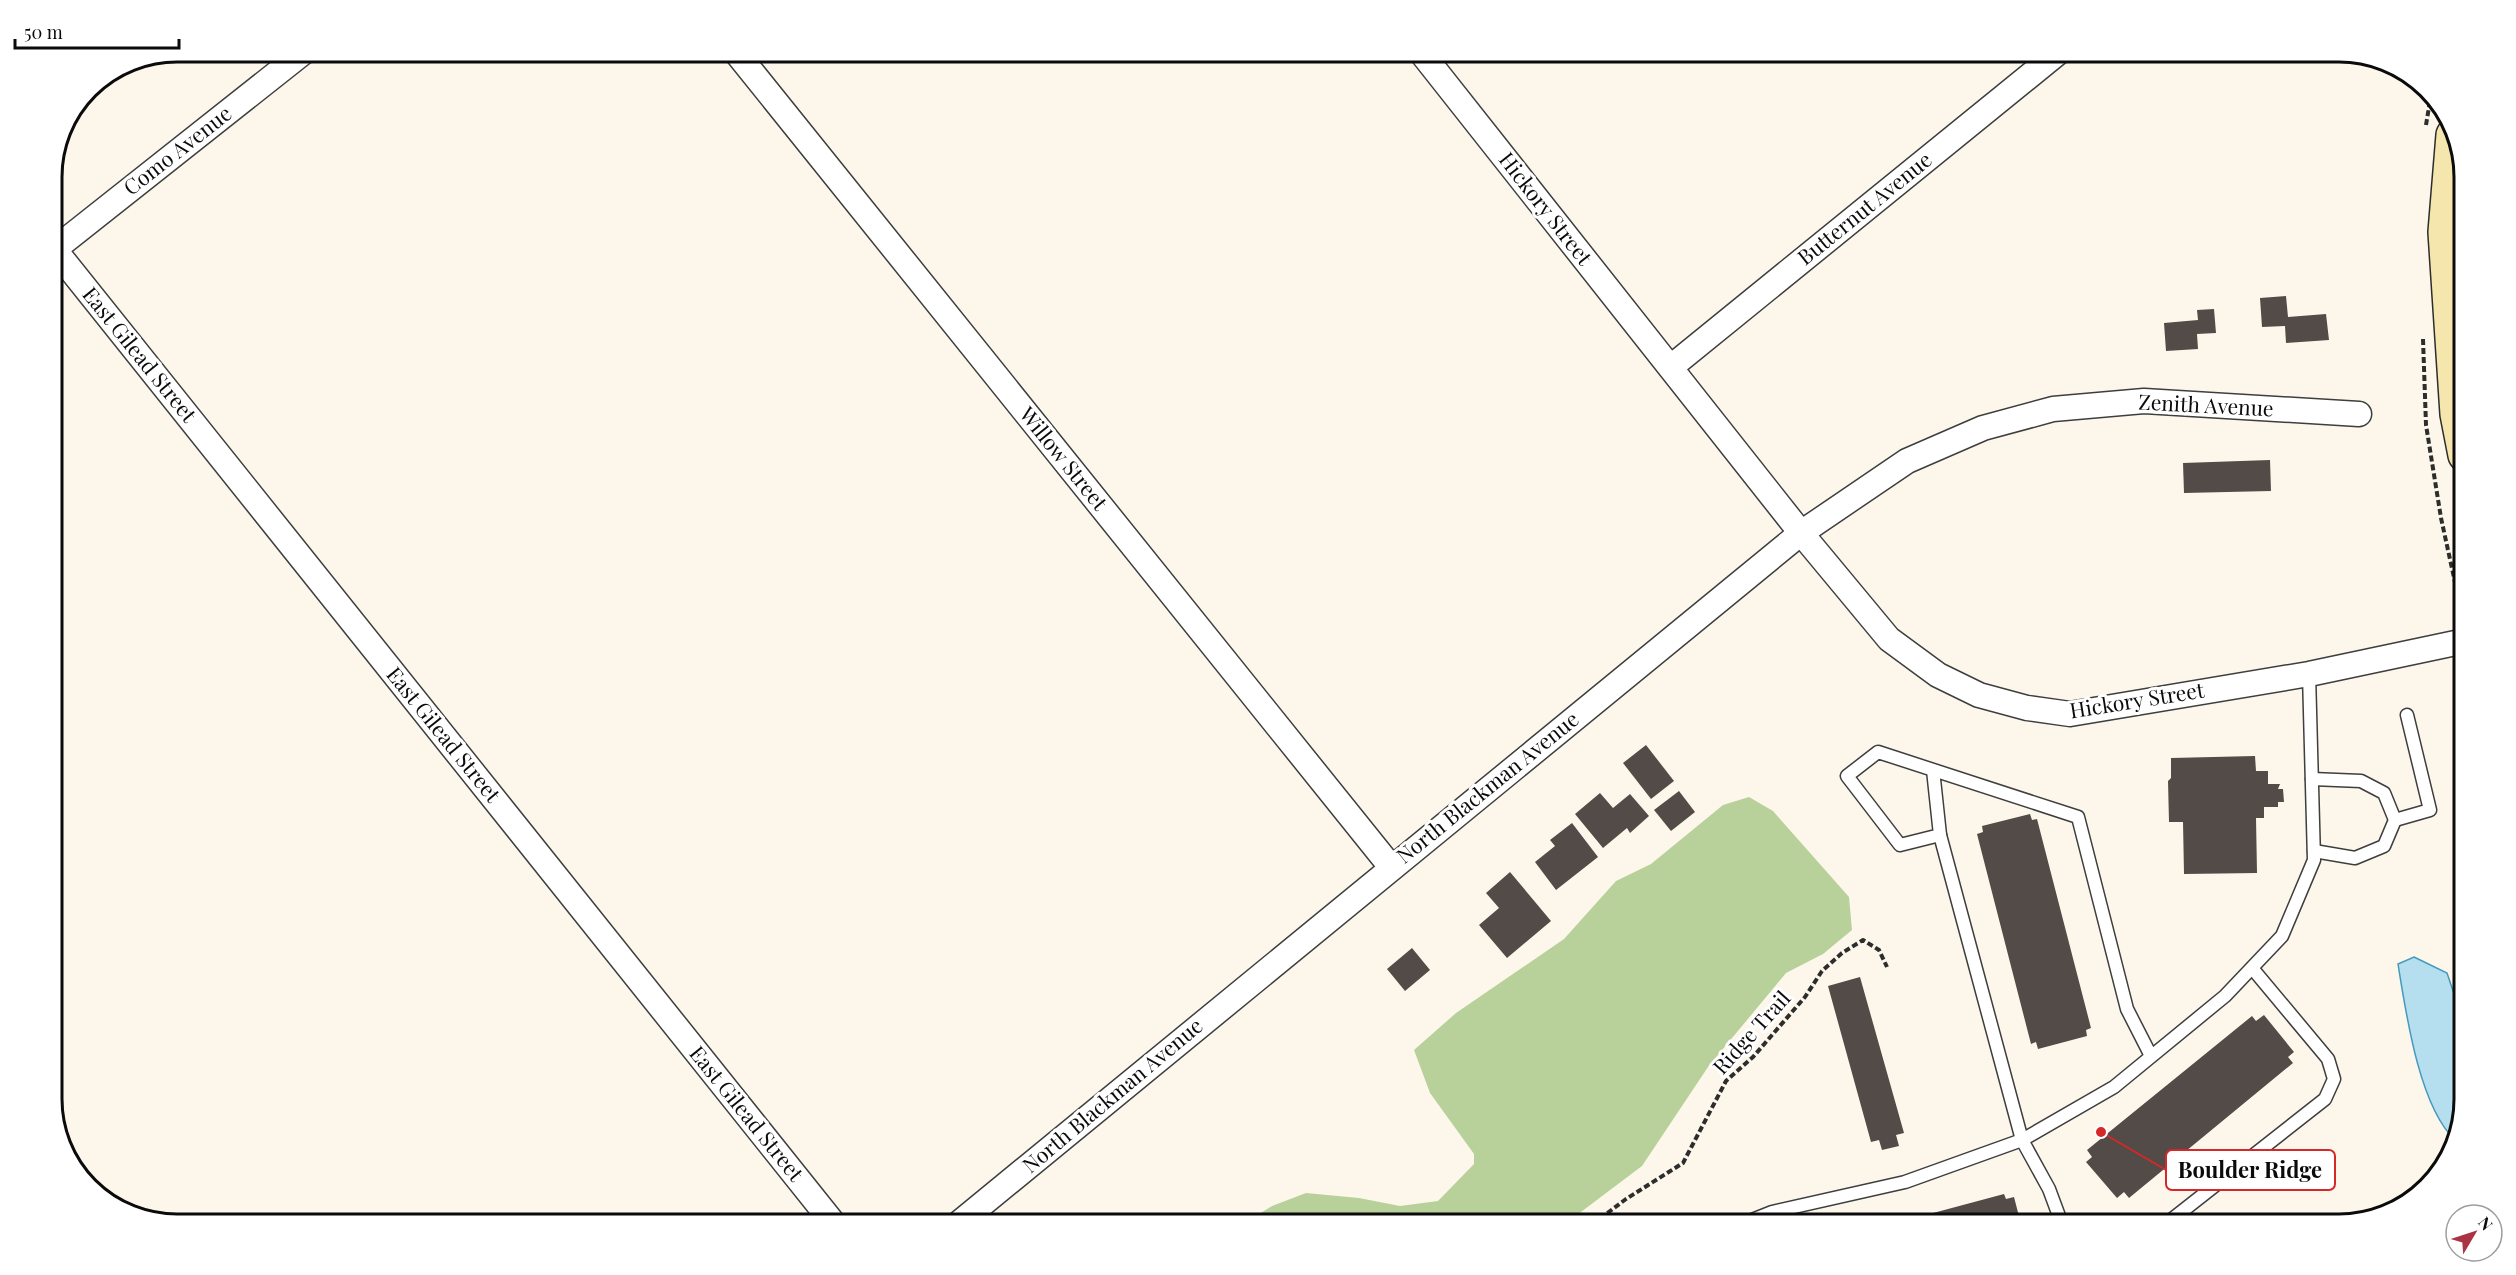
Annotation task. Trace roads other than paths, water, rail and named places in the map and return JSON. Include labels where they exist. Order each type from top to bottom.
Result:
[{"type":"main road","points":[[2452,152],[2445,232],[2454,368]]},
{"type":"street","name":"Como Avenue","points":[[62,241],[291,62]]},
{"type":"street","name":"Willow Street","points":[[744,62],[1391,867]]},
{"type":"street","name":"Hickory Street","points":[[1429,62],[1801,533],[1889,639],[1938,675],[1978,695],[2027,708],[2070,714],[2309,674],[2454,643]]},
{"type":"street","name":"Butternut Avenue","points":[[1671,367],[2046,62]]},
{"type":"street","name":"East Gilead Street","points":[[62,261],[826,1214]]},
{"type":"street","name":"Zenith Avenue","points":[[2053,408],[2144,402],[2359,414]]},
{"type":"street","name":"North Blackman Avenue","points":[[970,1214],[1801,533],[1907,461],[1983,429],[2053,408]]},
{"type":"lane","points":[[1769,1214],[1905,1182],[2022,1140],[2114,1087],[2225,996],[2282,936],[2314,860],[2309,674]]},
{"type":"lane","points":[[2396,820],[2430,810],[2407,715]]},
{"type":"lane","points":[[1940,835],[1900,845],[1847,776],[1878,752],[2078,817],[2127,1009],[2151,1056]]},
{"type":"lane","points":[[2312,762],[2332,780]]},
{"type":"lane","points":[[1933,770],[1940,835],[2022,1140],[2049,1189],[2058,1214]]},
{"type":"lane","points":[[2312,779],[2361,781],[2385,793],[2396,820],[2384,846],[2355,858],[2314,851]]},
{"type":"lane","points":[[2179,1214],[2325,1099],[2334,1079],[2328,1059],[2252,968]]},
{"type":"water","points":[[2414,957],[2447,973],[2454,994],[2454,1113],[2449,1133],[2432,1105],[2423,1082],[2410,1032],[2398,964]]},
{"type":"place","name":"Boulder Ridge","points":[[2101,1132]]}]
